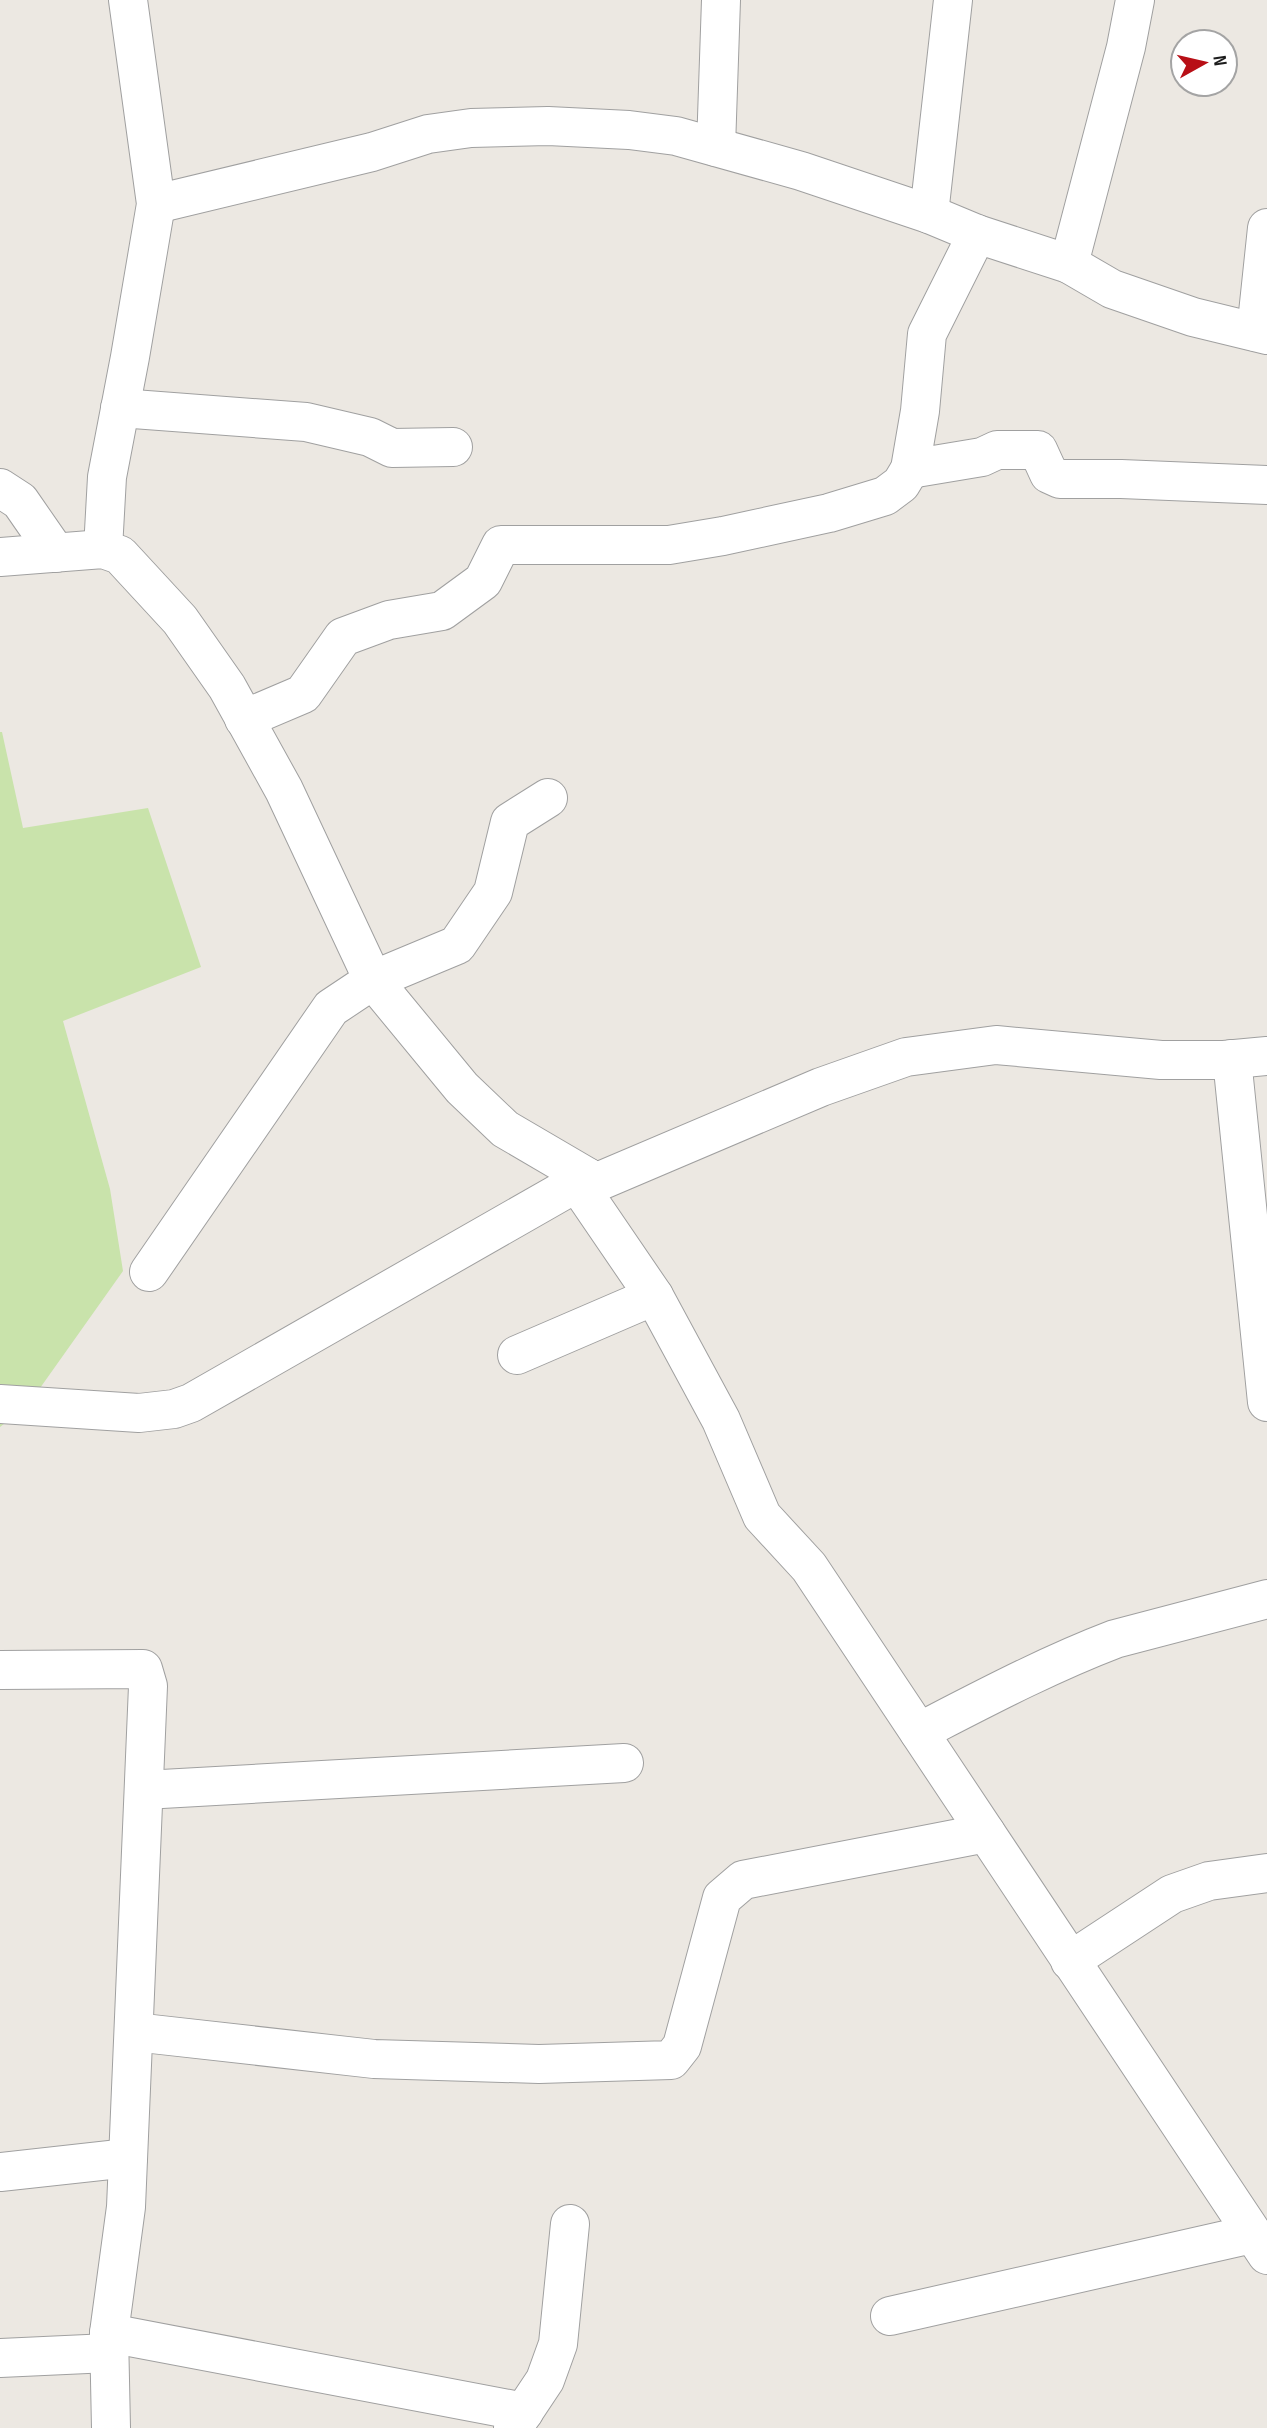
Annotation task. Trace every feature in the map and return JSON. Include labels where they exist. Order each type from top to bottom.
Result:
[{"type":"street","points":[[103,549],[107,477],[156,204],[128,0]]},
{"type":"street","points":[[716,147],[720,0]]},
{"type":"street","points":[[929,214],[953,0]]},
{"type":"street","points":[[1069,264],[1126,47],[1135,0]]},
{"type":"street","points":[[156,204],[372,152],[428,134],[471,128],[548,126],[629,130],[676,136],[801,171],[1069,264],[1112,289],[1193,317],[1261,333],[1267,228]]},
{"type":"street","points":[[244,719],[303,694],[344,637],[389,620],[442,611],[483,581],[501,545],[669,545],[829,513],[885,496],[901,484],[910,469],[920,411],[927,334],[977,234]]},
{"type":"street","points":[[120,408],[306,422],[370,438],[392,448],[453,447]]},
{"type":"street","points":[[910,469],[982,457],[997,450],[1024,449],[1038,450],[1049,474],[1060,480],[1121,479],[1267,485]]},
{"type":"street","points":[[0,488],[20,501],[56,553]]},
{"type":"street","points":[[0,557],[103,549],[120,555],[180,620],[227,687],[284,790],[373,979],[462,1088],[505,1129],[584,1183],[654,1296],[721,1420],[762,1517],[808,1567],[1260,2245],[890,2316]]},
{"type":"street","points":[[149,1272],[331,1009],[373,979],[457,945],[493,892],[510,822],[548,798]]},
{"type":"street","points":[[0,1404],[139,1413],[174,1409],[191,1403],[584,1183],[821,1087],[906,1057],[996,1045],[1161,1060],[1249,1058],[1267,1402]]},
{"type":"street","points":[[517,1355],[654,1296]]},
{"type":"street","points":[[919,1732],[1037,1671],[1105,1643],[1267,1599]]},
{"type":"street","points":[[0,1670],[143,1669],[148,1686],[126,2207],[109,2343],[111,2428]]},
{"type":"street","points":[[144,1790],[624,1763]]},
{"type":"street","points":[[134,2032],[374,2059],[539,2064],[671,2060],[682,2046],[722,1898],[743,1880],[986,1833]]},
{"type":"street","points":[[1070,1961],[1172,1894],[1209,1881],[1267,1873]]},
{"type":"street","points":[[0,2172],[128,2158]]},
{"type":"street","points":[[0,2358],[109,2343],[519,2420],[545,2379],[558,2344],[570,2224]]},
{"type":"green space","points":[[0,732],[23,828],[148,808],[201,967],[63,1021],[110,1189],[123,1271],[28,1405],[0,1427]]}]
